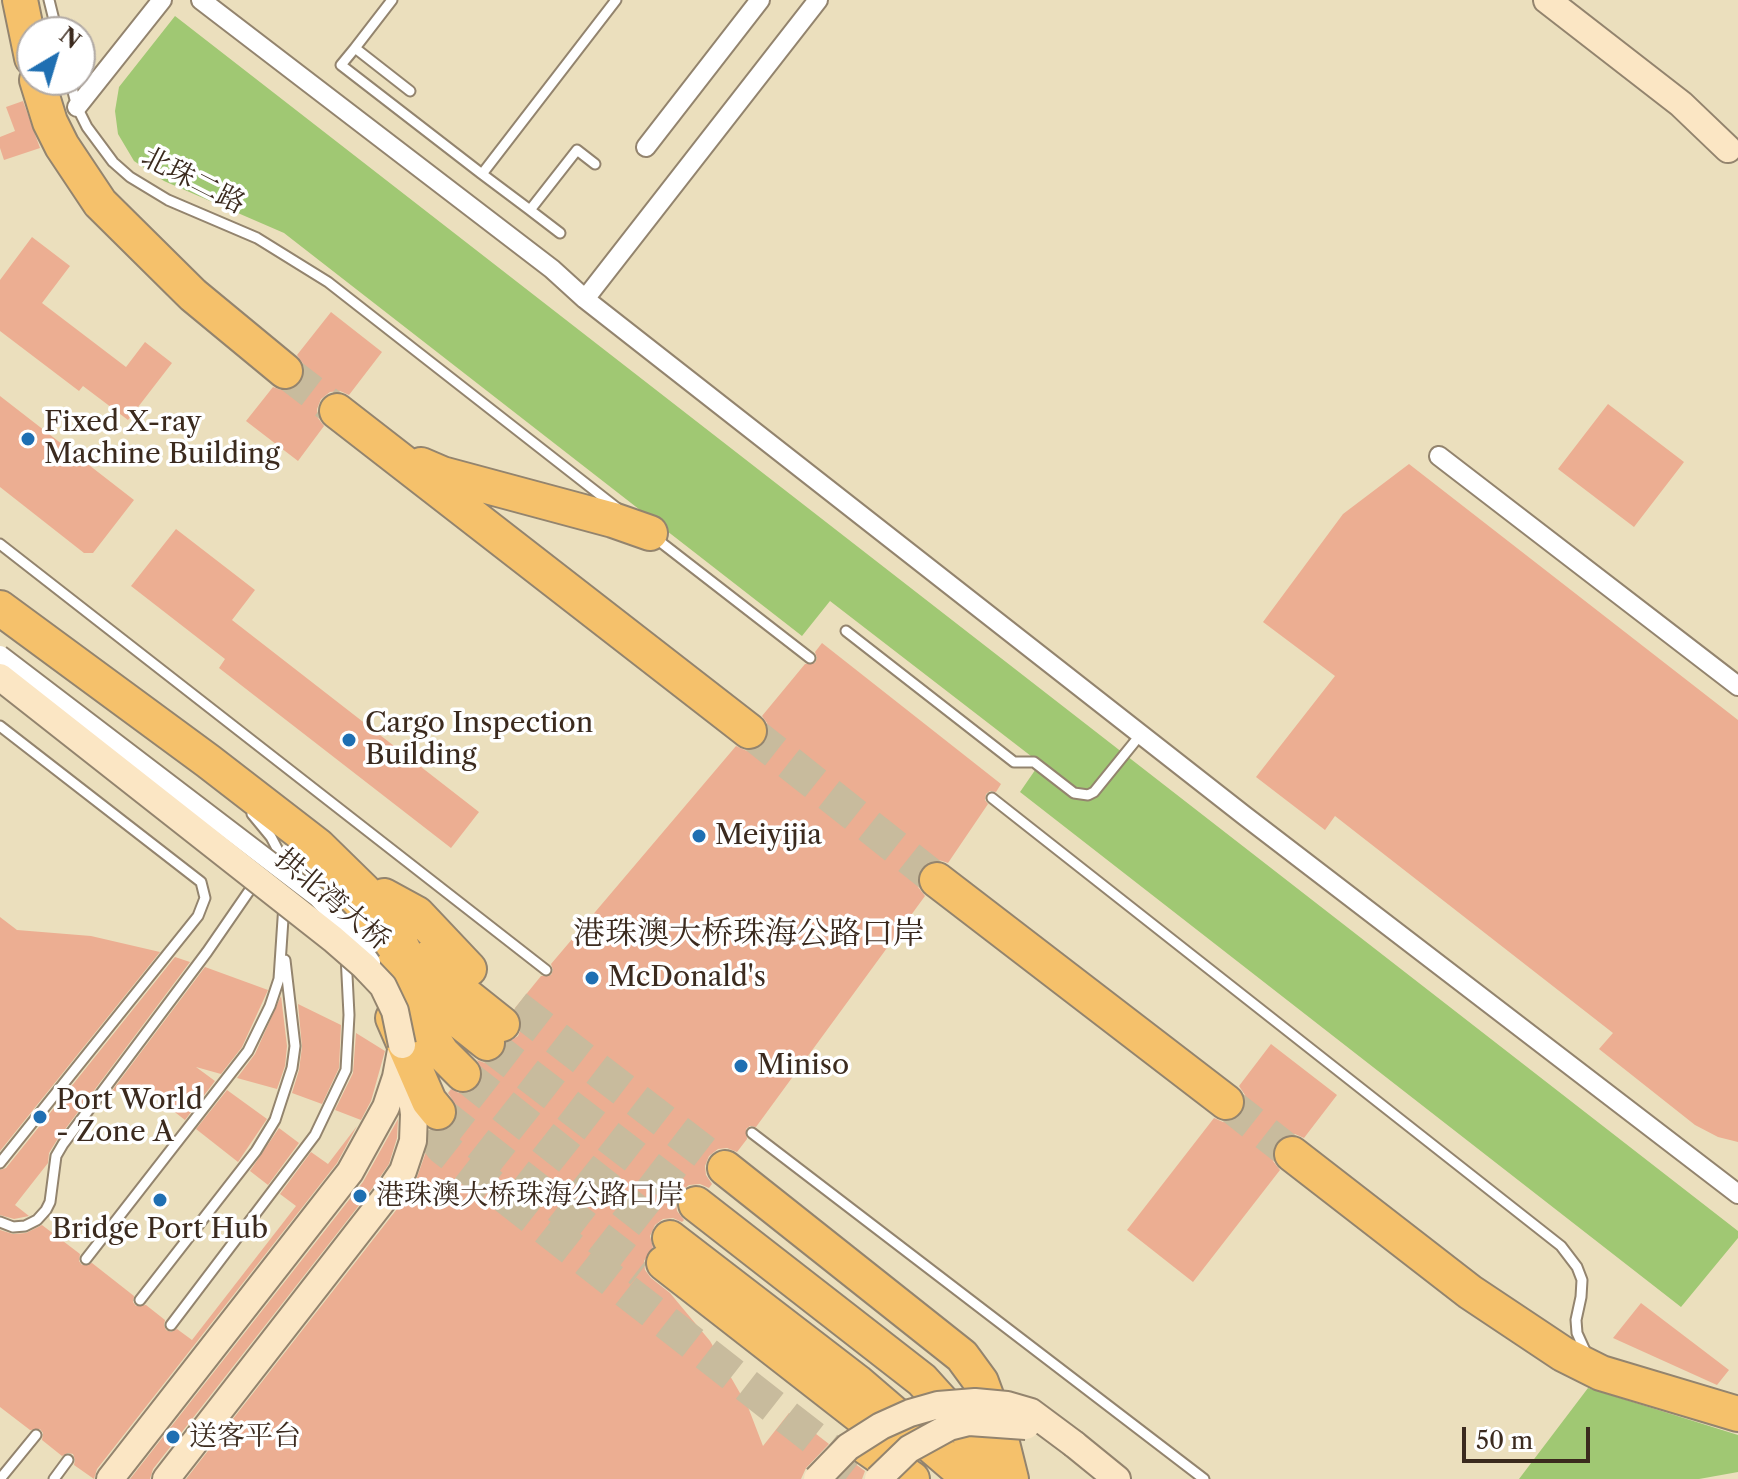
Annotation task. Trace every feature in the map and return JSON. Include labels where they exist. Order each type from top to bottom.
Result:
[{"type":"highway","points":[[46,96],[50,122],[62,146],[100,203],[193,295],[285,371]]},
{"type":"highway","points":[[337,411],[749,731]]},
{"type":"highway","points":[[387,450],[442,474],[602,516],[650,533]]},
{"type":"highway","points":[[0,608],[208,761],[305,840],[345,871],[380,912],[397,937],[421,985],[433,1000],[502,1024],[443,977],[425,953],[408,921],[384,896],[305,840]]},
{"type":"highway","points":[[305,840],[442,1053],[450,1093],[376,988],[305,840]]},
{"type":"highway","points":[[937,880],[1226,1102]]},
{"type":"highway","points":[[1292,1154],[1513,1323],[1563,1354],[1601,1373],[1738,1414]]},
{"type":"highway","points":[[983,1471],[960,1422],[922,1380],[710,1186],[962,1356],[981,1382],[999,1431],[1011,1479]]},
{"type":"highway","points":[[655,1255],[857,1382],[983,1471]]},
{"type":"highway","points":[[655,1255],[770,1374],[912,1479]]},
{"type":"highway","points":[[655,1255],[832,1396],[947,1479]]},
{"type":"main road","points":[[1547,0],[1681,104],[1733,149]]},
{"type":"main road","name":"拱北湾大桥","points":[[0,676],[333,939],[393,1016]]},
{"type":"main road","points":[[110,1479],[350,1172],[386,1107],[396,1077],[393,1016]]},
{"type":"main road","points":[[166,1479],[403,1171],[413,1141],[414,1114],[393,1016]]},
{"type":"main road","points":[[817,1479],[848,1447],[881,1426],[938,1405],[975,1402],[1007,1405],[1031,1412],[1117,1479]]},
{"type":"main road","points":[[878,1479],[909,1449],[930,1435],[969,1422],[1029,1426],[1074,1444]]},
{"type":"street","points":[[77,107],[162,0]]},
{"type":"street","points":[[201,0],[552,269],[585,299],[1141,734],[1738,1194]]},
{"type":"street","points":[[646,147],[760,0]]},
{"type":"street","points":[[585,299],[818,0]]},
{"type":"street","points":[[1439,456],[1738,686]]},
{"type":"street","points":[[0,655],[317,897],[353,936],[393,1016]]},
{"type":"lane","points":[[392,0],[341,65],[560,233]]},
{"type":"lane","points":[[482,174],[616,0]]},
{"type":"lane","points":[[355,48],[410,91]]},
{"type":"lane","name":"北珠二路","points":[[74,96],[99,146],[130,177],[168,200],[257,238],[328,282],[810,658]]},
{"type":"lane","points":[[530,210],[577,150],[595,164]]},
{"type":"lane","points":[[0,544],[546,970]]},
{"type":"lane","points":[[846,631],[1014,762],[1034,762],[1074,793],[1088,795],[1094,792],[1141,734]]},
{"type":"lane","points":[[0,676],[47,692]]},
{"type":"lane","points":[[0,726],[201,882],[205,898],[194,921],[0,1163]]},
{"type":"lane","points":[[86,1259],[248,1051],[270,1006],[279,979],[285,875],[281,856],[271,837],[208,761]]},
{"type":"lane","points":[[992,798],[1561,1246],[1577,1267],[1582,1280],[1577,1333],[1587,1355],[1601,1373]]},
{"type":"lane","points":[[0,1222],[13,1227],[25,1226],[37,1220],[46,1210],[50,1202],[56,1156],[63,1144],[207,952],[259,877],[267,857],[265,840],[255,817]]},
{"type":"lane","points":[[171,1325],[315,1135],[346,1070],[349,1015],[344,917]]},
{"type":"lane","points":[[140,1300],[256,1151],[282,1104],[295,1046],[283,945]]},
{"type":"lane","points":[[752,1133],[1204,1479]]},
{"type":"lane","points":[[0,1479],[36,1435]]},
{"type":"lane","points":[[54,1479],[68,1460]]},
{"type":"green space","points":[[175,16],[1738,1231],[1738,1238],[1681,1307],[1020,792],[1040,763],[830,601],[802,636],[284,233],[164,181],[134,161],[118,134],[115,111],[119,87]]},
{"type":"green space","points":[[1588,1388],[1738,1435],[1738,1472],[1699,1479],[1519,1479]]},
{"type":"building","points":[[23,101],[40,148],[4,160],[0,137],[15,131],[6,107]]},
{"type":"building","points":[[32,237],[70,266],[42,303],[126,367],[145,342],[172,363],[128,420],[83,386],[79,391],[0,331],[0,280]]},
{"type":"building","points":[[331,312],[382,352],[349,395],[340,391],[330,392],[321,399],[318,418],[324,426],[298,461],[246,421],[273,387],[291,390],[301,383],[305,374],[304,365],[297,355]]},
{"type":"building","name":"Fixed X-ray Machine Building","points":[[0,396],[134,500],[93,553],[84,553],[0,487]]},
{"type":"building","points":[[1608,404],[1684,462],[1634,527],[1558,469]]},
{"type":"building","points":[[1409,464],[1738,720],[1738,1142],[1718,1137],[1695,1125],[1599,1049],[1613,1033],[1335,816],[1325,830],[1256,777],[1335,676],[1263,622],[1343,514]]},
{"type":"building","name":"Cargo Inspection Building","points":[[176,529],[255,590],[232,620],[479,812],[451,848],[219,668],[225,659],[131,586]]},
{"type":"building","points":[[822,643],[1001,784],[996,792],[986,794],[988,804],[948,863],[930,861],[921,868],[917,877],[918,887],[925,896],[756,1127],[746,1129],[747,1139],[737,1152],[718,1149],[709,1156],[705,1166],[712,1184],[709,1188],[700,1184],[689,1185],[680,1192],[677,1211],[684,1220],[663,1219],[655,1225],[650,1236],[653,1247],[644,1261],[645,1270],[651,1278],[670,1293],[710,1341],[748,1407],[763,1446],[789,1413],[829,1444],[806,1468],[801,1479],[186,1479],[397,1209],[416,1180],[428,1146],[429,1130],[442,1132],[451,1127],[457,1118],[458,1108],[448,1093],[451,1089],[467,1093],[478,1088],[482,1070],[477,1060],[485,1063],[495,1061],[503,1055],[507,1043],[518,1036],[522,1026],[515,1008],[541,976],[551,975],[551,964],[736,746],[747,751],[764,744],[769,733],[762,716],[805,664],[815,663],[815,652]]},
{"type":"building","points":[[0,917],[17,930],[91,936],[160,952],[0,1151]]},
{"type":"building","points":[[175,957],[190,962],[57,1140],[49,1153],[48,1163],[15,1205],[29,1216],[14,1219],[0,1215],[0,1170],[6,1168]]},
{"type":"building","points":[[205,967],[268,990],[242,1047],[221,1074],[196,1067],[215,1081],[185,1120],[140,1085],[111,1092]]},
{"type":"building","points":[[281,996],[287,1046],[285,1066],[277,1089],[237,1078],[255,1054]]},
{"type":"building","points":[[298,1004],[341,1025],[339,1068],[322,1104],[292,1093],[302,1047]]},
{"type":"building","points":[[356,1033],[385,1051],[371,1101],[361,1120],[335,1110],[353,1073]]},
{"type":"building","points":[[1271,1044],[1337,1095],[1304,1138],[1295,1134],[1285,1135],[1276,1142],[1273,1161],[1280,1170],[1193,1282],[1127,1230],[1214,1118],[1223,1122],[1233,1121],[1242,1114],[1246,1105],[1245,1095],[1239,1086]]},
{"type":"building","points":[[227,1090],[267,1119],[238,1162],[196,1129]]},
{"type":"building","points":[[398,1119],[397,1138],[389,1164],[371,1190],[153,1469],[150,1479],[130,1479],[363,1182]]},
{"type":"building","points":[[357,1126],[337,1163],[97,1469],[94,1479],[74,1465],[73,1454],[62,1456],[42,1440],[40,1429],[30,1430],[0,1407],[0,1230],[13,1234],[26,1233],[42,1225],[80,1254],[82,1265],[92,1263],[134,1296],[136,1306],[146,1305],[165,1320],[166,1330],[171,1332],[177,1329],[192,1340],[296,1206],[280,1194],[311,1152],[328,1164]]},
{"type":"building","points":[[279,1128],[299,1143],[268,1185],[250,1171]]},
{"type":"building","points":[[1641,1303],[1729,1370],[1717,1385],[1613,1338]]},
{"type":"building","points":[[854,1463],[865,1471],[862,1479],[839,1479]]},
{"type":"tunnel","points":[[285,371],[337,411]]},
{"type":"tunnel","points":[[749,731],[937,880]]},
{"type":"tunnel","points":[[516,1007],[725,1168]]},
{"type":"tunnel","points":[[487,1043],[696,1204]]},
{"type":"tunnel","points":[[463,1074],[670,1238]]},
{"type":"tunnel","points":[[417,1081],[424,1122],[442,1147],[866,1479]]},
{"type":"tunnel","points":[[1226,1102],[1292,1154]]},
{"type":"tunnel","points":[[438,1112],[641,1271]]},
{"type":"place","name":"Fixed X-ray Machine Building","points":[[28,439]]},
{"type":"place","name":"Cargo Inspection Building","points":[[349,740]]},
{"type":"place","name":"Meiyijia","points":[[699,836]]},
{"type":"place","name":"McDonald's","points":[[592,978]]},
{"type":"place","name":"Miniso","points":[[741,1066]]},
{"type":"place","name":"Port World - Zone A","points":[[40,1117]]},
{"type":"place","name":"港珠澳大桥珠海公路口岸","points":[[360,1196]]},
{"type":"place","name":"Bridge Port Hub","points":[[160,1200]]},
{"type":"place","name":"送客平台","points":[[173,1437]]},
{"type":"district","name":"港珠澳大桥珠海公路口岸","points":[[749,935]]}]
